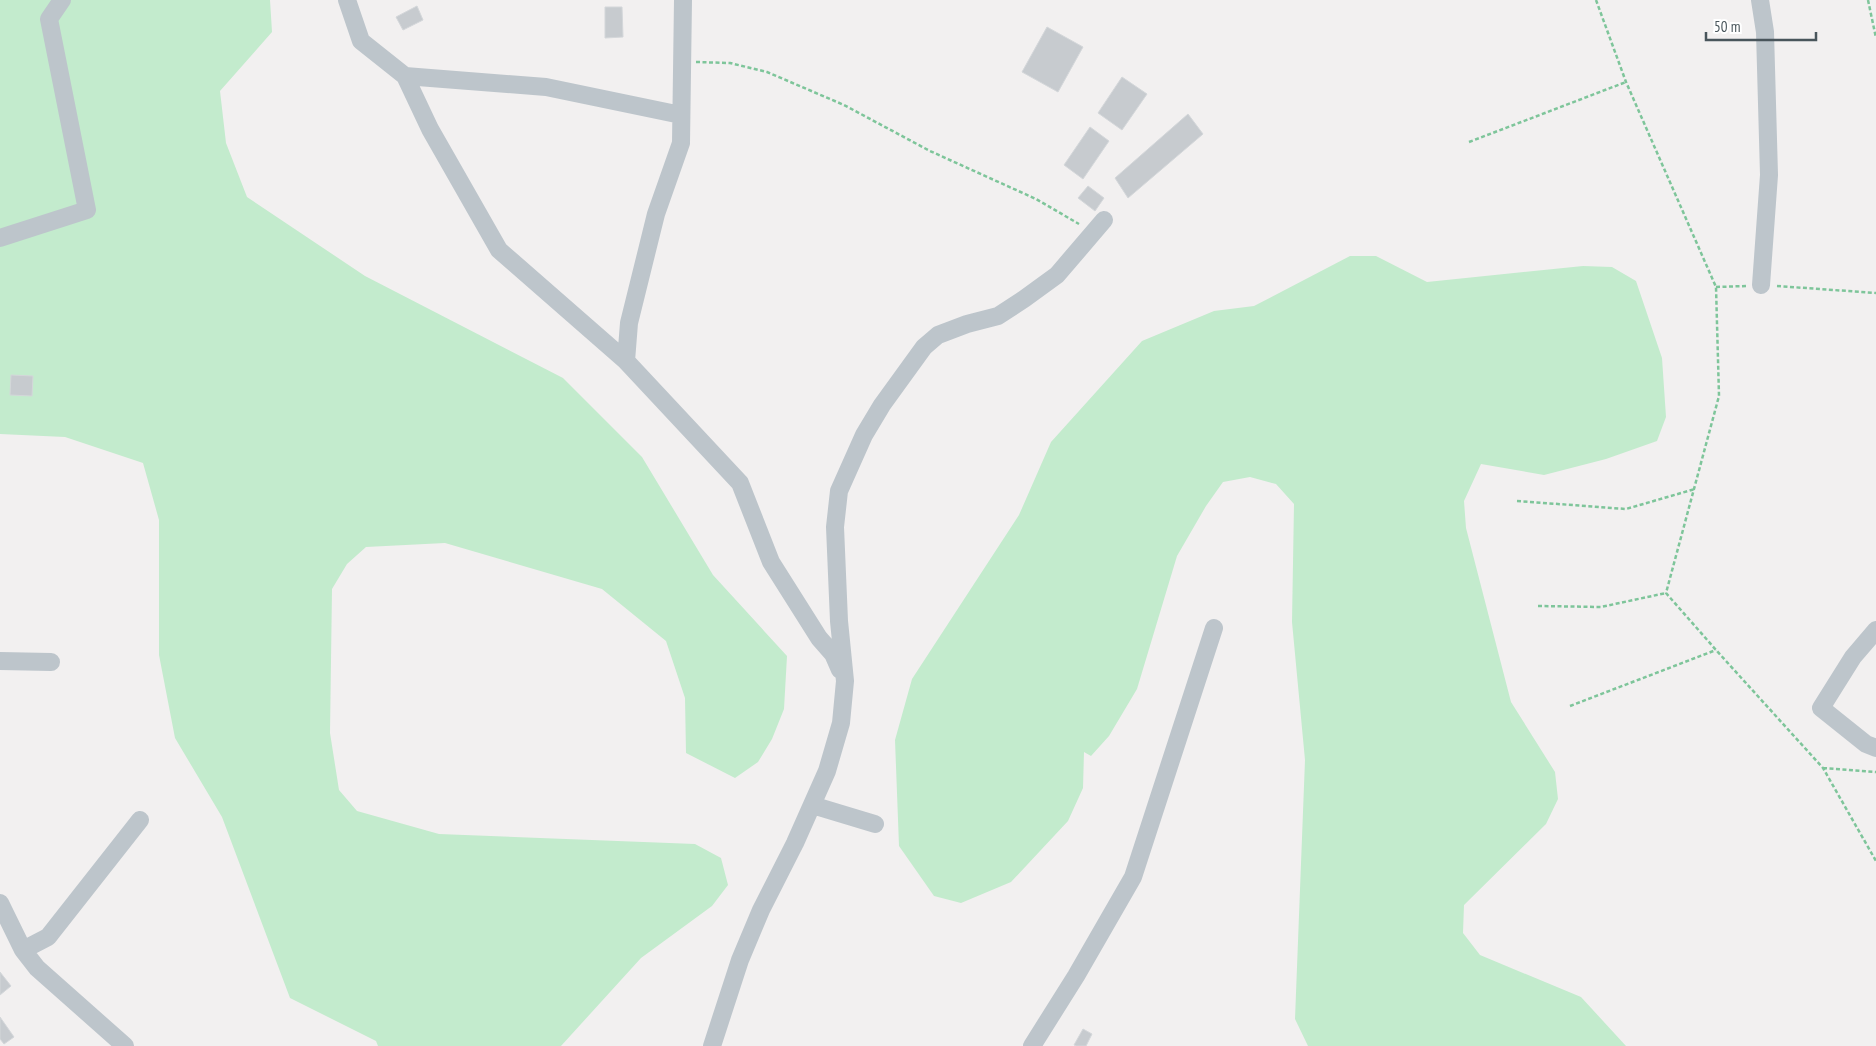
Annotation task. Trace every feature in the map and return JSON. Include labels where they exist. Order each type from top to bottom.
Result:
[{"type":"street","points":[[0,238],[88,210],[49,19],[62,0]]},
{"type":"street","points":[[347,0],[361,41],[405,76],[430,128],[499,250],[626,361],[740,483],[772,562],[819,638],[833,654],[845,681]]},
{"type":"street","points":[[626,361],[629,323],[656,214],[681,143],[682,0]]},
{"type":"street","points":[[1760,0],[1765,32],[1769,176],[1761,285]]},
{"type":"street","points":[[405,76],[546,88],[681,115]]},
{"type":"street","points":[[712,1046],[740,960],[761,910],[827,771],[841,723],[845,681],[838,622],[835,528],[839,491],[864,435],[882,405],[924,347],[938,334],[998,316],[1057,275],[1099,226]]},
{"type":"street","points":[[1032,1046],[1076,976],[1133,877],[1214,628]]},
{"type":"street","points":[[1876,630],[1853,657],[1821,708],[1866,744],[1876,748]]},
{"type":"street","points":[[0,661],[50,662]]},
{"type":"street","points":[[812,805],[874,824]]},
{"type":"street","points":[[23,950],[48,937],[140,820]]},
{"type":"street","points":[[0,903],[23,950],[37,968],[125,1046]]},
{"type":"path","points":[[1596,0],[1626,82],[1716,288],[1718,396],[1666,593]]},
{"type":"path","points":[[1868,0],[1876,38]]},
{"type":"path","points":[[682,62],[730,63],[767,72],[844,105],[930,151],[1099,226]]},
{"type":"path","points":[[1469,142],[1626,82]]},
{"type":"path","points":[[1716,288],[1761,285],[1876,293]]},
{"type":"path","points":[[1517,501],[1626,509],[1695,489]]},
{"type":"path","points":[[1538,606],[1601,607],[1666,593]]},
{"type":"path","points":[[1666,593],[1823,768],[1876,861]]},
{"type":"path","points":[[1570,706],[1716,650]]},
{"type":"path","points":[[1823,768],[1876,772]]},
{"type":"green space","points":[[0,0],[270,0],[272,32],[220,91],[226,143],[247,197],[365,276],[563,378],[642,457],[713,575],[787,656],[784,709],[772,739],[758,762],[735,778],[686,753],[685,698],[666,641],[602,589],[445,543],[366,547],[347,564],[332,589],[330,733],[339,790],[357,811],[439,834],[695,844],[721,858],[728,885],[712,906],[641,958],[561,1046],[378,1046],[376,1041],[290,998],[222,817],[175,738],[159,655],[159,520],[143,463],[65,437],[0,434]]},
{"type":"green space","points":[[1350,256],[1376,256],[1427,282],[1583,266],[1612,267],[1636,281],[1662,358],[1666,417],[1657,441],[1606,459],[1544,475],[1481,464],[1464,501],[1466,528],[1511,702],[1555,772],[1558,799],[1546,824],[1464,905],[1463,933],[1480,955],[1581,997],[1626,1046],[1308,1046],[1295,1019],[1305,760],[1292,622],[1294,504],[1276,484],[1250,477],[1223,482],[1206,506],[1177,556],[1137,689],[1109,736],[1091,756],[1084,752],[1083,788],[1068,821],[1011,882],[961,903],[934,896],[899,846],[895,740],[912,679],[1019,515],[1051,442],[1142,341],[1214,311],[1254,306]]},
{"type":"building","points":[[417,6],[423,20],[403,30],[396,17]]},
{"type":"building","points":[[605,7],[622,7],[623,37],[605,38]]},
{"type":"building","points":[[1047,27],[1083,47],[1058,92],[1022,72]]},
{"type":"building","points":[[1122,77],[1147,94],[1122,130],[1098,113]]},
{"type":"building","points":[[1188,114],[1203,134],[1128,198],[1115,178]]},
{"type":"building","points":[[1090,127],[1109,141],[1083,179],[1064,165]]},
{"type":"building","points":[[1088,186],[1104,198],[1095,211],[1078,198]]},
{"type":"building","points":[[11,375],[33,376],[32,396],[10,395]]},
{"type":"building","points":[[0,972],[11,986],[0,995]]},
{"type":"building","points":[[0,1017],[14,1037],[4,1044],[0,1039]]},
{"type":"building","points":[[1083,1029],[1092,1034],[1086,1046],[1076,1046],[1074,1045]]}]
